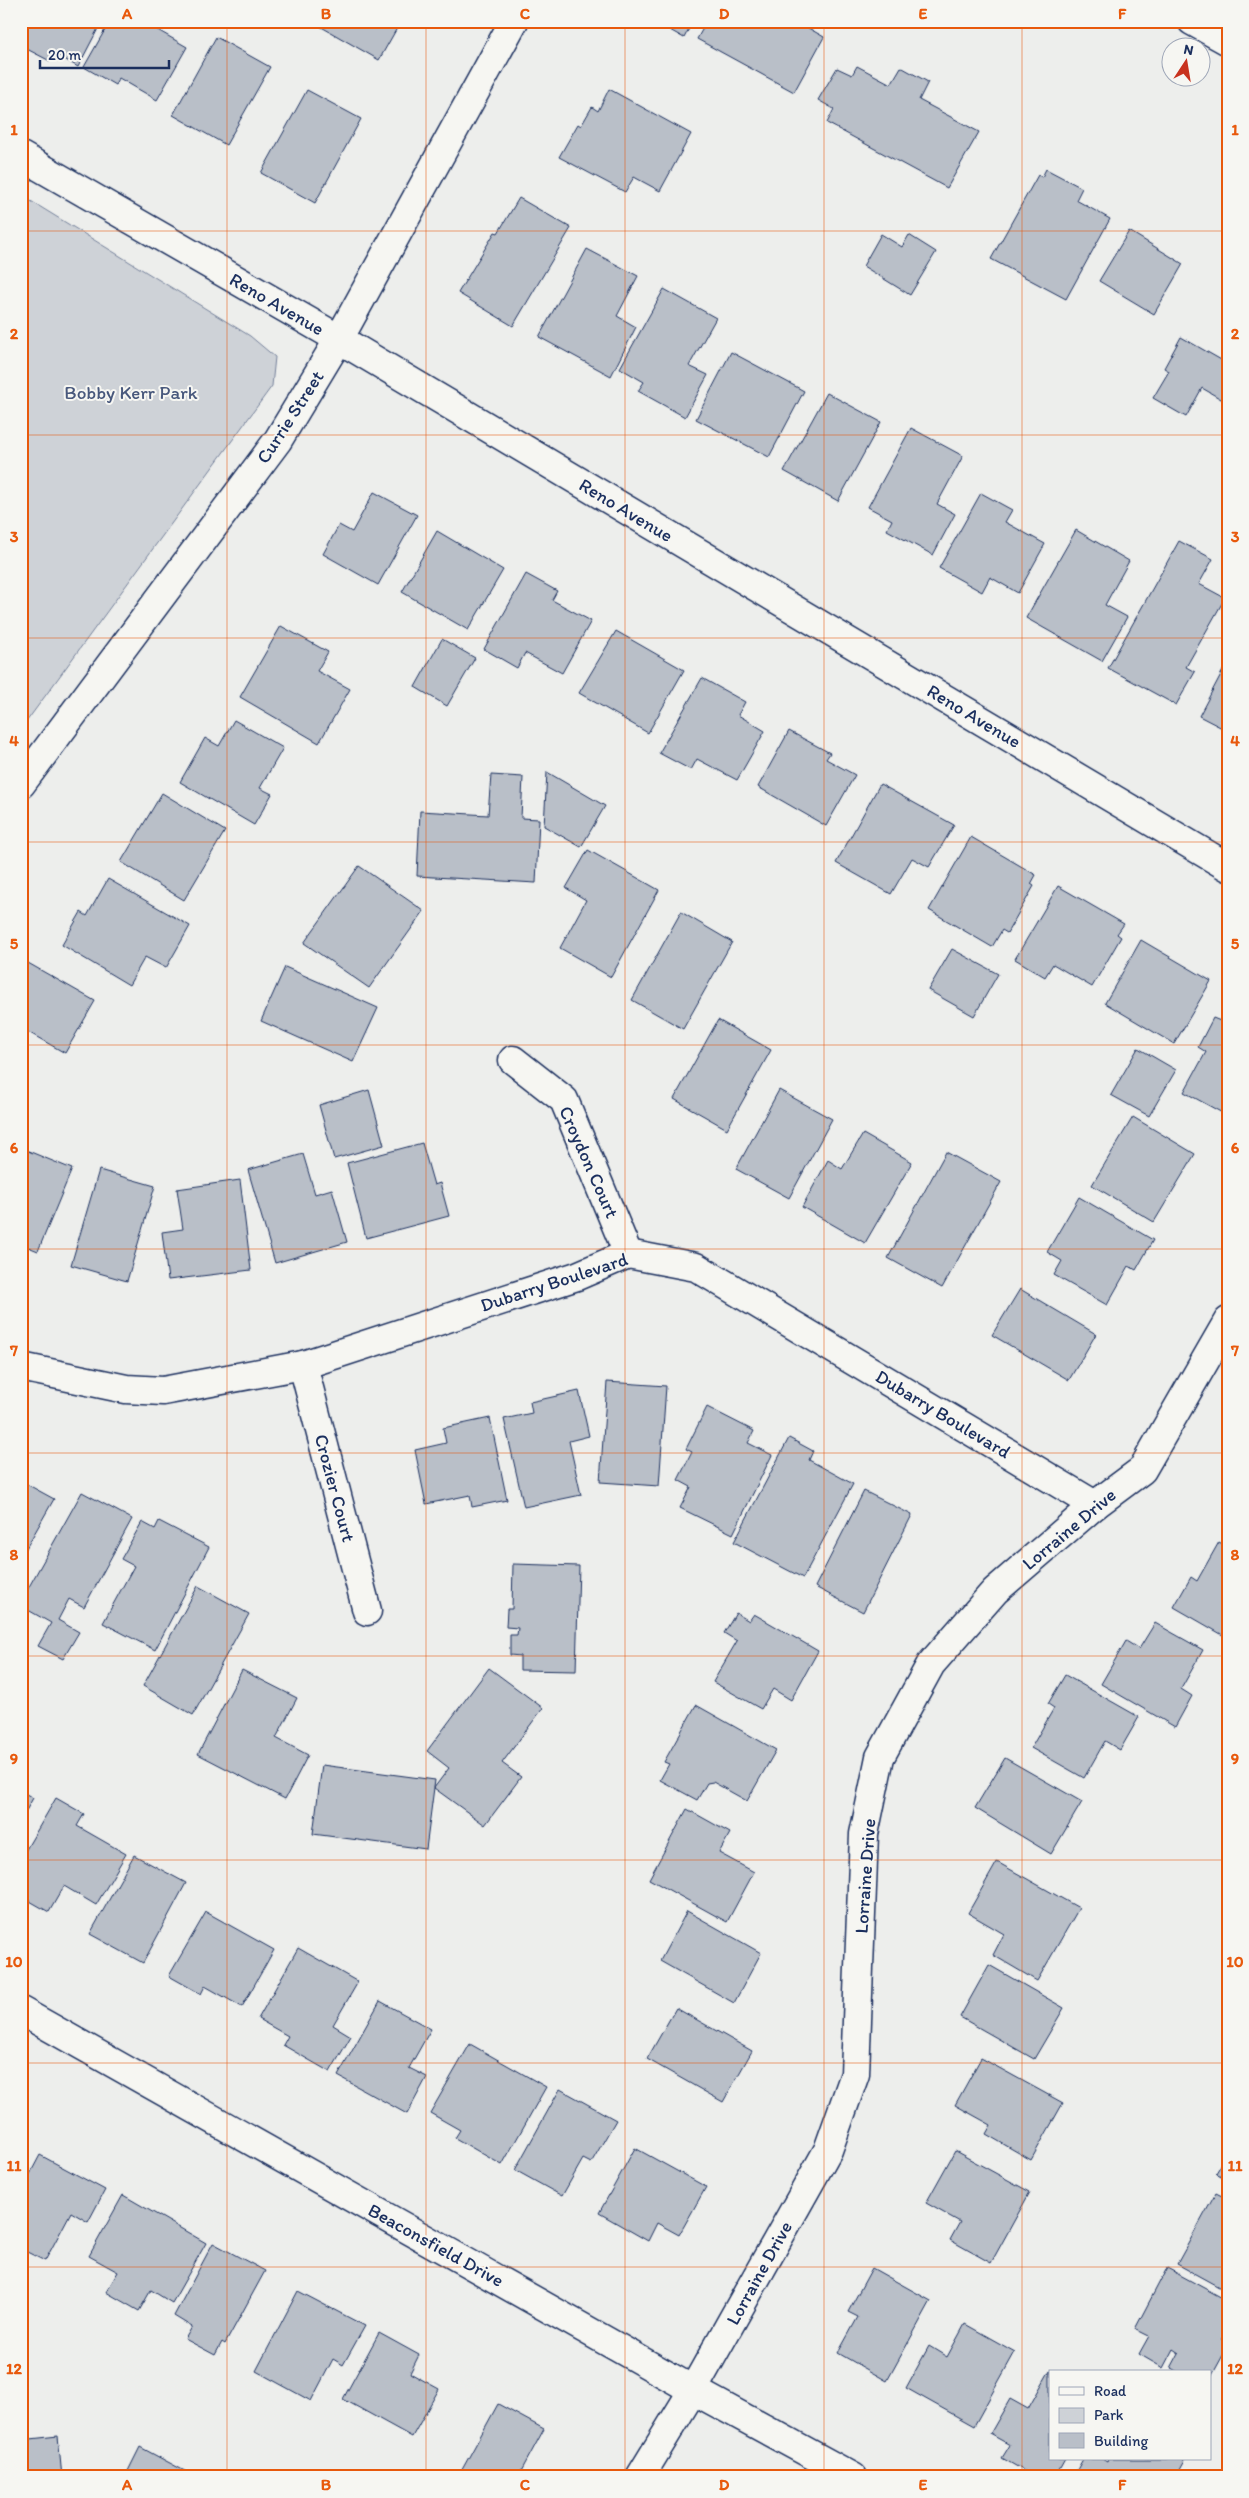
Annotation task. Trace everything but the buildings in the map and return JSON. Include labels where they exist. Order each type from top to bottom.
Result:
[{"type":"street","name":"Currie Street","points":[[21,784],[278,440],[339,339],[514,21]]},
{"type":"street","points":[[1192,21],[1228,42]]},
{"type":"street","name":"Reno Avenue","points":[[21,156],[339,339],[1228,867]]},
{"type":"street","name":"Croydon Court","points":[[513,1060],[564,1100],[628,1254]]},
{"type":"street","name":"Dubarry Boulevard","points":[[21,1367],[126,1389],[163,1391],[302,1365],[577,1276],[628,1254],[696,1267],[1094,1505]]},
{"type":"street","name":"Lorraine Drive","points":[[640,2477],[693,2390],[828,2150],[855,2074],[864,1834],[880,1757],[931,1664],[995,1592],[1094,1505],[1142,1470],[1228,1321]]},
{"type":"street","name":"Crozier Court","points":[[302,1365],[367,1611]]},
{"type":"street","name":"Beaconsfield Drive","points":[[21,2011],[693,2390],[853,2477]]},
{"type":"green space","name":"Bobby Kerr Park","points":[[21,195],[250,336],[275,357],[272,386],[21,729]]}]
